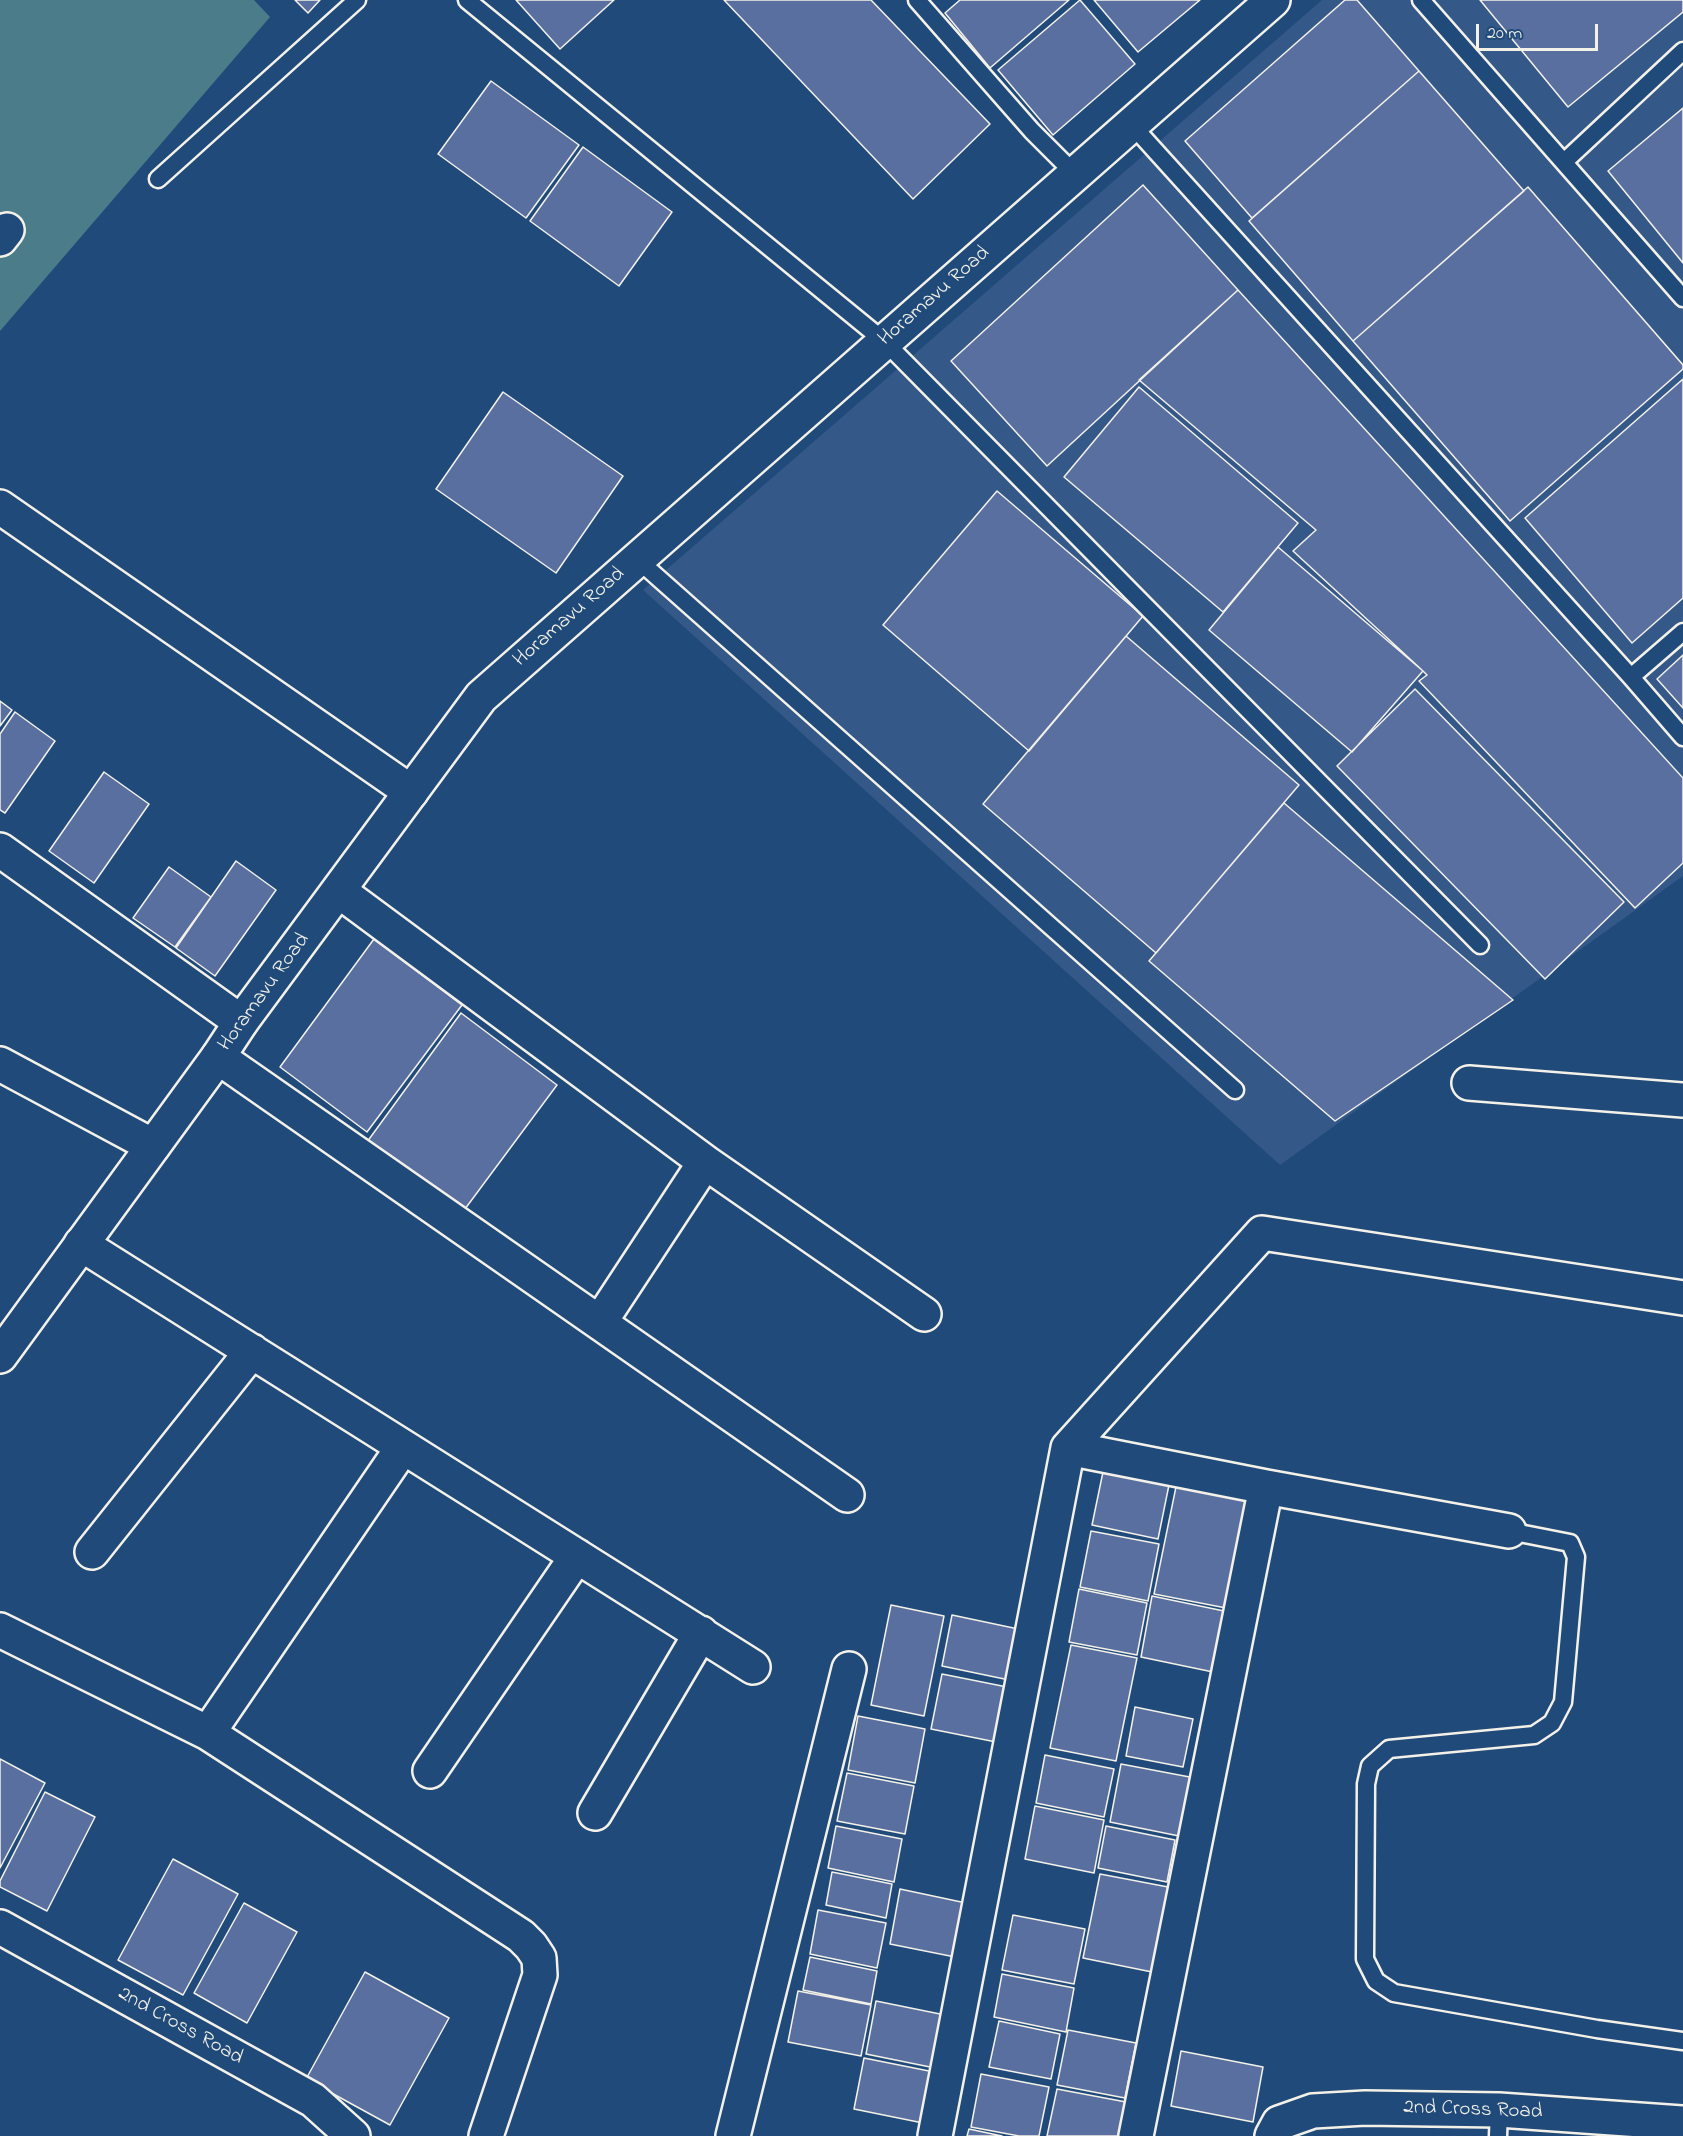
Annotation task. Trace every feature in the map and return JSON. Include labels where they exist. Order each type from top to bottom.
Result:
[{"type":"street","name":"Horamavu Road","points":[[2,1349],[481,697],[1131,125],[1261,4]]},
{"type":"street","points":[[0,507],[411,792]]},
{"type":"street","points":[[0,850],[241,1022]]},
{"type":"street","points":[[339,891],[705,1162],[924,1314]]},
{"type":"street","points":[[218,1057],[847,1495]]},
{"type":"street","points":[[0,1064],[153,1146]]},
{"type":"street","points":[[1469,1083],[1683,1100]]},
{"type":"street","points":[[600,1322],[705,1162]]},
{"type":"street","points":[[935,2136],[1068,1448],[1262,1233],[1683,1298]]},
{"type":"street","points":[[81,1244],[753,1667]]},
{"type":"street","points":[[92,1552],[252,1351]]},
{"type":"street","points":[[208,1733],[403,1447]]},
{"type":"street","points":[[1068,1448],[1509,1531]]},
{"type":"street","points":[[1136,2136],[1266,1487]]},
{"type":"street","points":[[430,1771],[577,1556]]},
{"type":"street","points":[[0,1630],[208,1733],[511,1930],[531,1946],[539,1958],[540,1974],[486,2136]]},
{"type":"street","points":[[595,1813],[701,1634]]},
{"type":"street","points":[[733,2136],[849,1669]]},
{"type":"street","name":"2nd Cross Road","points":[[0,1927],[313,2100],[353,2136]]},
{"type":"street","name":"2nd Cross Road","points":[[1272,2136],[1279,2123],[1313,2111],[1365,2108],[1498,2123],[1682,2127]]},
{"type":"lane","points":[[158,179],[357,0]]},
{"type":"lane","points":[[467,0],[884,341],[1480,945]]},
{"type":"lane","points":[[917,0],[1032,131],[1075,174]]},
{"type":"lane","points":[[1421,0],[1683,298]]},
{"type":"lane","points":[[1564,162],[1683,51]]},
{"type":"lane","points":[[1131,125],[1683,737]]},
{"type":"lane","points":[[637,559],[1235,1090]]},
{"type":"lane","points":[[1631,677],[1683,632]]},
{"type":"lane","points":[[1509,1531],[1570,1543],[1576,1557],[1563,1702],[1552,1723],[1534,1735],[1389,1749],[1370,1766],[1366,1784],[1365,1959],[1376,1981],[1394,1993],[1683,2042]]},
{"type":"shaded area","points":[[1322,0],[1683,0],[1683,876],[1280,1165],[643,590]]},
{"type":"green space","points":[[0,0],[254,0],[270,17],[0,331]]},
{"type":"building","points":[[295,0],[320,0],[308,13]]},
{"type":"building","points":[[516,0],[614,0],[560,49]]},
{"type":"building","points":[[724,0],[871,0],[990,124],[913,199]]},
{"type":"building","points":[[960,0],[1069,0],[990,68],[945,13]]},
{"type":"building","points":[[1080,0],[1135,64],[1053,135],[998,70]]},
{"type":"building","points":[[1094,0],[1200,0],[1138,52]]},
{"type":"building","points":[[1345,0],[1357,0],[1419,71],[1252,218],[1185,141]]},
{"type":"building","points":[[1480,0],[1683,0],[1683,12],[1568,107]]},
{"type":"building","points":[[1419,71],[1524,191],[1353,341],[1249,221]]},
{"type":"building","points":[[491,81],[579,145],[526,218],[438,154]]},
{"type":"building","points":[[1683,108],[1683,263],[1608,171]]},
{"type":"building","points":[[583,147],[672,212],[619,286],[530,221]]},
{"type":"building","points":[[1143,185],[1238,290],[1047,466],[951,361]]},
{"type":"building","points":[[1528,187],[1683,365],[1683,369],[1510,521],[1353,341]]},
{"type":"building","points":[[1238,290],[1683,778],[1683,863],[1635,908],[1419,681],[1427,675],[1293,551],[1316,530],[1139,380]]},
{"type":"building","points":[[1683,379],[1683,598],[1632,643],[1525,518]]},
{"type":"building","points":[[1139,387],[1298,523],[1223,612],[1064,477]]},
{"type":"building","points":[[503,392],[623,476],[556,573],[436,489]]},
{"type":"building","points":[[997,491],[1143,616],[1029,751],[883,625]]},
{"type":"building","points":[[1278,547],[1423,671],[1352,752],[1209,630]]},
{"type":"building","points":[[1126,636],[1299,785],[1156,953],[983,804]]},
{"type":"building","points":[[1683,655],[1683,708],[1657,679]]},
{"type":"building","points":[[1415,689],[1624,902],[1545,979],[1337,766]]},
{"type":"building","points":[[0,701],[12,710],[0,726]]},
{"type":"building","points":[[15,712],[55,741],[5,813],[0,810],[0,734]]},
{"type":"building","points":[[104,772],[149,804],[94,883],[49,851]]},
{"type":"building","points":[[1284,803],[1513,1000],[1335,1121],[1149,961]]},
{"type":"building","points":[[236,861],[276,890],[215,976],[176,948]]},
{"type":"building","points":[[169,867],[211,897],[175,947],[133,918]]},
{"type":"building","points":[[374,939],[462,1005],[367,1132],[280,1067]]},
{"type":"building","points":[[461,1013],[557,1085],[462,1213],[367,1142]]},
{"type":"building","points":[[1104,1467],[1170,1480],[1158,1539],[1092,1525]]},
{"type":"building","points":[[1177,1482],[1248,1497],[1226,1608],[1154,1594]]},
{"type":"building","points":[[1091,1531],[1159,1544],[1148,1601],[1080,1587]]},
{"type":"building","points":[[1079,1589],[1147,1603],[1137,1655],[1069,1642]]},
{"type":"building","points":[[1152,1596],[1224,1611],[1213,1672],[1141,1657]]},
{"type":"building","points":[[891,1605],[944,1616],[924,1716],[871,1705]]},
{"type":"building","points":[[952,1615],[1023,1630],[1014,1681],[942,1666]]},
{"type":"building","points":[[1071,1645],[1137,1658],[1116,1761],[1050,1748]]},
{"type":"building","points":[[942,1674],[1012,1688],[1001,1743],[931,1729]]},
{"type":"building","points":[[1135,1707],[1193,1719],[1183,1767],[1126,1756]]},
{"type":"building","points":[[858,1716],[925,1729],[915,1783],[848,1770]]},
{"type":"building","points":[[1045,1755],[1114,1769],[1104,1817],[1036,1803]]},
{"type":"building","points":[[0,1759],[45,1783],[0,1868]]},
{"type":"building","points":[[1121,1764],[1195,1778],[1184,1837],[1110,1822]]},
{"type":"building","points":[[847,1773],[914,1786],[905,1834],[837,1821]]},
{"type":"building","points":[[45,1792],[95,1817],[47,1911],[0,1887],[0,1881]]},
{"type":"building","points":[[1035,1806],[1104,1820],[1094,1873],[1025,1859]]},
{"type":"building","points":[[836,1826],[902,1839],[894,1882],[828,1868]]},
{"type":"building","points":[[1106,1826],[1175,1840],[1167,1882],[1098,1868]]},
{"type":"building","points":[[173,1859],[238,1894],[183,1995],[118,1960]]},
{"type":"building","points":[[832,1872],[892,1884],[886,1918],[826,1905]]},
{"type":"building","points":[[1100,1874],[1168,1887],[1152,1972],[1083,1958]]},
{"type":"building","points":[[900,1889],[966,1903],[955,1957],[890,1944]]},
{"type":"building","points":[[244,1903],[297,1932],[247,2023],[194,1993]]},
{"type":"building","points":[[818,1910],[886,1923],[877,1968],[810,1954]]},
{"type":"building","points":[[1013,1915],[1085,1929],[1074,1984],[1002,1970]]},
{"type":"building","points":[[810,1957],[877,1971],[871,2004],[803,1990]]},
{"type":"building","points":[[365,1972],[449,2018],[390,2125],[306,2079]]},
{"type":"building","points":[[1002,1974],[1074,1988],[1066,2032],[994,2017]]},
{"type":"building","points":[[798,1991],[871,2005],[861,2056],[788,2042]]},
{"type":"building","points":[[876,2001],[945,2015],[935,2068],[866,2054]]},
{"type":"building","points":[[999,2021],[1060,2034],[1051,2079],[989,2067]]},
{"type":"building","points":[[1068,2030],[1136,2043],[1125,2098],[1057,2085]]},
{"type":"building","points":[[1181,2051],[1263,2067],[1253,2122],[1171,2106]]},
{"type":"building","points":[[864,2058],[934,2072],[923,2123],[854,2109]]},
{"type":"building","points":[[981,2074],[1049,2087],[1039,2136],[1019,2136],[971,2127]]},
{"type":"building","points":[[1057,2089],[1126,2102],[1118,2136],[1047,2136]]},
{"type":"building","points":[[969,2129],[1002,2136],[967,2136]]}]
